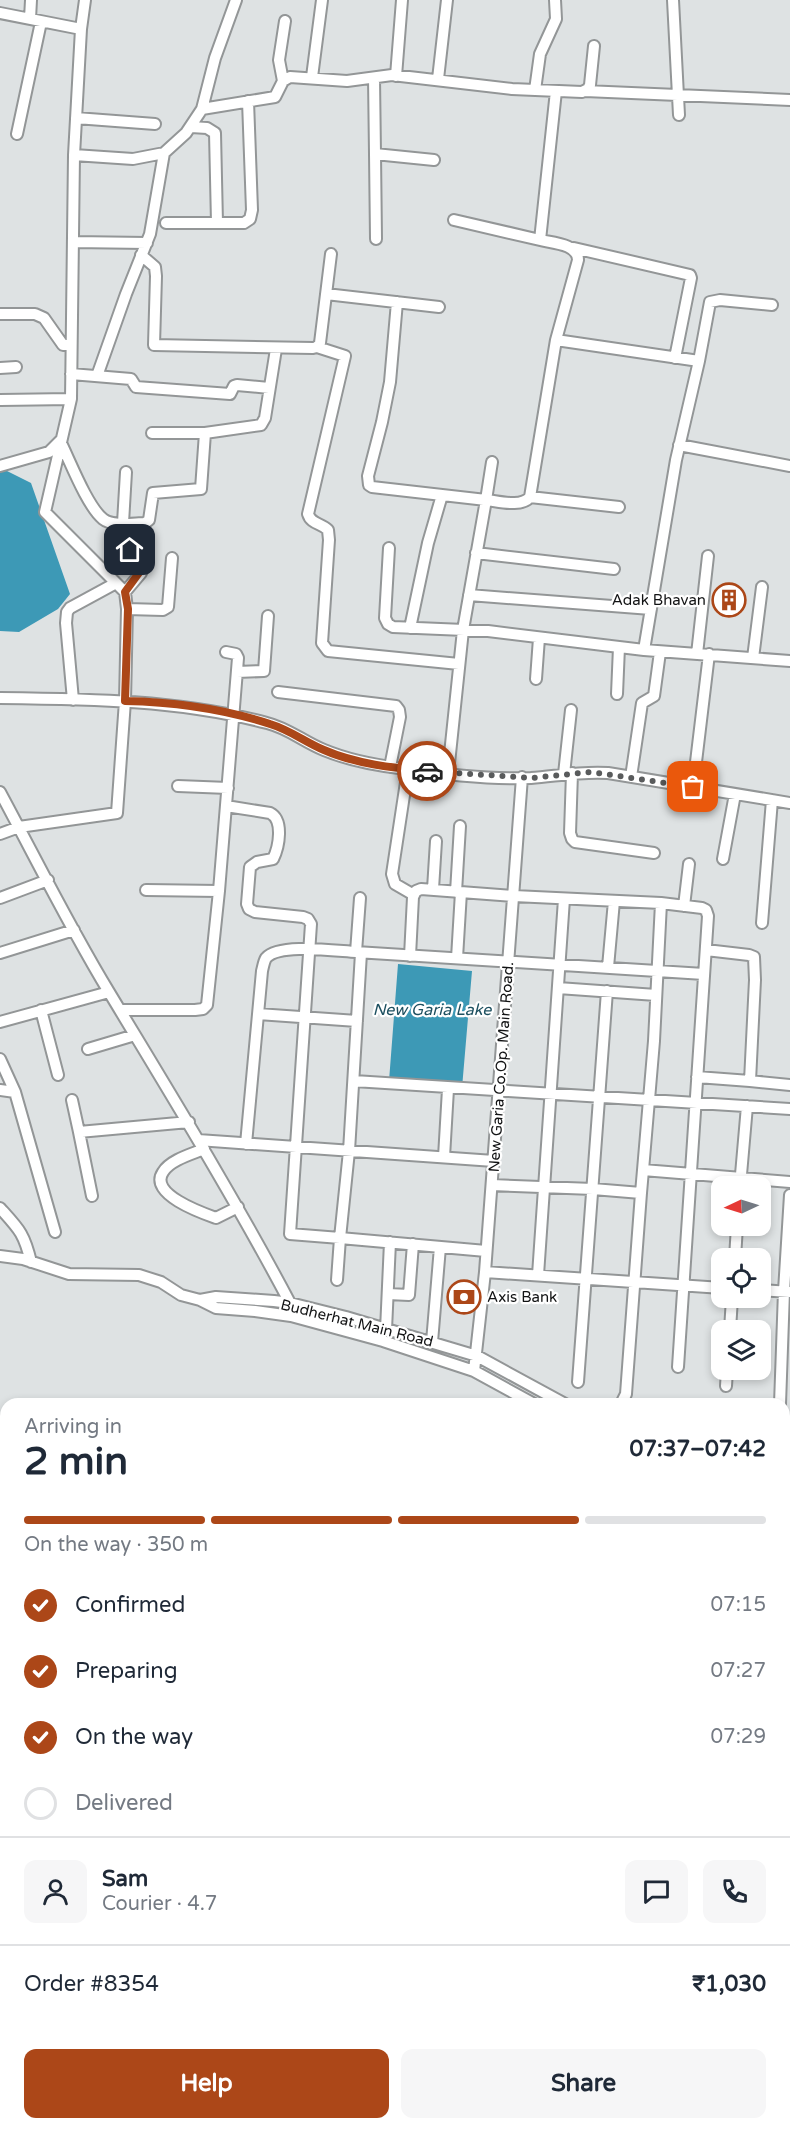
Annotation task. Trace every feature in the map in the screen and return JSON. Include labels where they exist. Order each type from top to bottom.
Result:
[{"type":"street","points":[[30,19],[31,0]]},
{"type":"street","points":[[0,834],[19,826],[117,813],[125,701],[128,609],[125,592],[45,512],[71,399],[74,155],[81,29],[85,0]]},
{"type":"street","points":[[74,155],[133,159],[164,153],[191,127],[202,109],[215,58],[236,0]]},
{"type":"street","points":[[312,77],[322,0]]},
{"type":"street","points":[[396,76],[402,0]]},
{"type":"street","points":[[438,79],[447,0]]},
{"type":"street","points":[[535,90],[540,54],[556,19],[555,0]]},
{"type":"street","points":[[673,0],[679,115]]},
{"type":"street","points":[[0,13],[81,29]]},
{"type":"street","points":[[283,81],[279,60],[285,21]]},
{"type":"street","points":[[17,134],[41,22]]},
{"type":"street","points":[[585,91],[590,85],[594,46]]},
{"type":"street","points":[[202,109],[275,97],[283,81],[290,77],[347,81],[385,75],[535,90],[790,100]]},
{"type":"street","points":[[374,78],[376,239]]},
{"type":"street","points":[[540,240],[556,91]]},
{"type":"street","points":[[166,223],[244,223],[250,219],[252,215],[248,101]]},
{"type":"street","points":[[76,118],[155,124]]},
{"type":"street","points":[[191,127],[207,128],[215,133],[217,223]]},
{"type":"street","points":[[97,376],[147,243],[153,223],[164,153]]},
{"type":"street","points":[[375,154],[434,160]]},
{"type":"street","points":[[454,219],[690,275],[675,358]]},
{"type":"street","points":[[73,242],[147,243]]},
{"type":"street","points":[[397,303],[390,382],[368,480],[372,487],[486,500],[520,503],[527,501],[530,497],[556,340],[578,260],[578,254],[574,248]]},
{"type":"street","points":[[317,347],[320,343],[332,254]]},
{"type":"street","points":[[141,255],[155,267],[154,345],[276,349],[317,347],[345,356],[308,514],[309,519],[323,525],[328,530],[322,643],[328,651],[459,664]]},
{"type":"street","points":[[326,294],[439,307]]},
{"type":"street","points":[[644,650],[679,445],[710,302],[720,300],[772,305]]},
{"type":"street","points":[[0,314],[35,314],[45,318],[63,345],[71,345]]},
{"type":"street","points":[[556,340],[699,361]]},
{"type":"street","points":[[152,433],[205,433],[261,425],[265,418],[276,349]]},
{"type":"street","points":[[0,368],[16,367]]},
{"type":"street","points":[[71,374],[131,379],[136,387],[230,394],[237,385],[269,388]]},
{"type":"street","points":[[0,400],[71,399]]},
{"type":"street","points":[[60,441],[90,502],[104,520],[111,523],[148,522],[152,496],[157,491],[201,489],[205,433]]},
{"type":"street","points":[[0,466],[49,452],[60,441]]},
{"type":"street","points":[[679,445],[790,466]]},
{"type":"street","points":[[448,773],[463,630],[492,462]]},
{"type":"street","points":[[123,523],[126,472]]},
{"type":"street","points":[[410,628],[428,543],[442,495]]},
{"type":"street","points":[[530,497],[619,507]]},
{"type":"street","points":[[111,523],[141,566],[141,573],[125,592]]},
{"type":"street","points":[[389,548],[385,618],[393,627],[463,630],[660,652],[790,661]]},
{"type":"street","points":[[476,553],[614,569]]},
{"type":"street","points":[[693,787],[708,556]]},
{"type":"street","points":[[128,609],[163,610],[168,607],[172,558]]},
{"type":"street","points":[[73,700],[67,612],[70,608],[116,582]]},
{"type":"street","points":[[753,658],[762,587]]},
{"type":"street","points":[[469,595],[651,609]]},
{"type":"street","points":[[237,672],[264,672],[268,616]]},
{"type":"street","points":[[536,679],[539,638]]},
{"type":"street","points":[[617,694],[619,647]]},
{"type":"street","points":[[120,1010],[195,1011],[207,1005],[219,891],[238,658],[236,654],[226,652]]},
{"type":"street","points":[[632,777],[642,703],[654,696],[660,652]]},
{"type":"street","points":[[278,692],[396,706],[400,717],[390,767]]},
{"type":"street","points":[[0,698],[125,701],[177,705],[234,715],[283,728],[325,751],[362,762],[390,767],[522,777],[591,772],[790,803]]},
{"type":"street","points":[[571,710],[568,774],[572,839],[575,842],[654,853]]},
{"type":"street","points":[[408,769],[392,874],[395,884],[414,895]]},
{"type":"street","name":"New Garia Co.Op. Main Road.","points":[[474,1371],[494,1161],[522,777]]},
{"type":"street","points":[[178,786],[228,788]]},
{"type":"street","points":[[0,792],[4,807],[19,826],[109,992],[238,1207],[290,1303],[291,1316]]},
{"type":"street","points":[[723,859],[735,794]]},
{"type":"street","points":[[762,923],[772,800]]},
{"type":"street","points":[[226,806],[276,816],[278,828],[276,853],[273,859],[257,862],[250,867],[247,904],[252,911],[303,916],[308,919],[312,930],[290,1234],[486,1251]]},
{"type":"street","points":[[457,958],[460,826]]},
{"type":"street","points":[[433,889],[436,841]]},
{"type":"street","points":[[684,906],[689,864]]},
{"type":"street","points":[[0,898],[48,880]]},
{"type":"street","points":[[410,956],[414,895],[421,888],[514,896],[661,903],[706,910],[708,916],[706,950],[678,1367]]},
{"type":"street","points":[[146,890],[219,891]]},
{"type":"street","points":[[336,1280],[354,1082],[360,897]]},
{"type":"street","points":[[538,1275],[564,898]]},
{"type":"street","points":[[608,967],[614,901]]},
{"type":"street","points":[[624,1398],[644,1170],[661,903]]},
{"type":"street","points":[[0,953],[74,930]]},
{"type":"street","points":[[246,1144],[262,971],[265,958],[276,951],[310,950],[704,974]]},
{"type":"street","points":[[706,950],[754,957],[750,1081]]},
{"type":"street","points":[[558,988],[656,995]]},
{"type":"street","points":[[578,1382],[607,991]]},
{"type":"street","points":[[0,1022],[109,992]]},
{"type":"street","points":[[41,1010],[58,1075]]},
{"type":"street","points":[[258,1014],[357,1021]]},
{"type":"street","points":[[88,1049],[135,1035]]},
{"type":"street","points":[[0,1059],[15,1092],[55,1232]]},
{"type":"street","points":[[697,1077],[790,1085]]},
{"type":"street","points":[[354,1082],[790,1109]]},
{"type":"street","points":[[444,1157],[447,1089]]},
{"type":"street","points":[[0,1090],[15,1092]]},
{"type":"street","points":[[72,1100],[92,1196]]},
{"type":"street","points":[[742,1176],[747,1106]]},
{"type":"street","points":[[79,1132],[189,1122]]},
{"type":"street","points":[[238,1207],[216,1218],[170,1198],[163,1186],[161,1178],[163,1171],[186,1157],[201,1144],[246,1144],[494,1161]]},
{"type":"street","points":[[644,1170],[711,1178]]},
{"type":"street","points":[[771,1182],[790,1182]]},
{"type":"street","points":[[492,1185],[641,1193]]},
{"type":"street","points":[[780,1398],[790,1195]]},
{"type":"street","points":[[0,1208],[20,1230],[32,1262]]},
{"type":"street","points":[[386,1330],[390,1242]]},
{"type":"street","points":[[388,1294],[408,1295],[412,1244]]},
{"type":"street","points":[[432,1342],[440,1247]]},
{"type":"street","points":[[0,1256],[32,1262],[69,1274],[139,1275],[161,1282],[181,1295],[255,1311],[291,1316],[383,1341],[474,1371],[523,1398]]},
{"type":"street","points":[[485,1272],[711,1287]]},
{"type":"street","points":[[771,1291],[787,1292]]},
{"type":"street","name":"Budherhat Main Road","points":[[216,1303],[290,1303],[346,1317],[477,1356],[554,1398]]},
{"type":"street","points":[[440,1359],[443,1345]]},
{"type":"street","points":[[726,1380],[726,1386]]},
{"type":"water","points":[[5,470],[31,483],[70,594],[58,609],[19,632],[0,631],[0,472]]},
{"type":"water","name":"New Garia Lake","points":[[398,964],[472,971],[462,1088],[389,1081]]},
{"type":"way so far","points":[[427,771],[531,778],[572,773],[608,773],[693,787]]},
{"type":"place","name":"Adak Bhavan","points":[[729,600]]},
{"type":"place","name":"Axis Bank","points":[[464,1297]]},
{"type":"route","points":[[130,550],[140,563],[141,573],[125,592],[128,609],[125,701],[219,711],[283,728],[325,751],[362,762],[427,771]]}]
